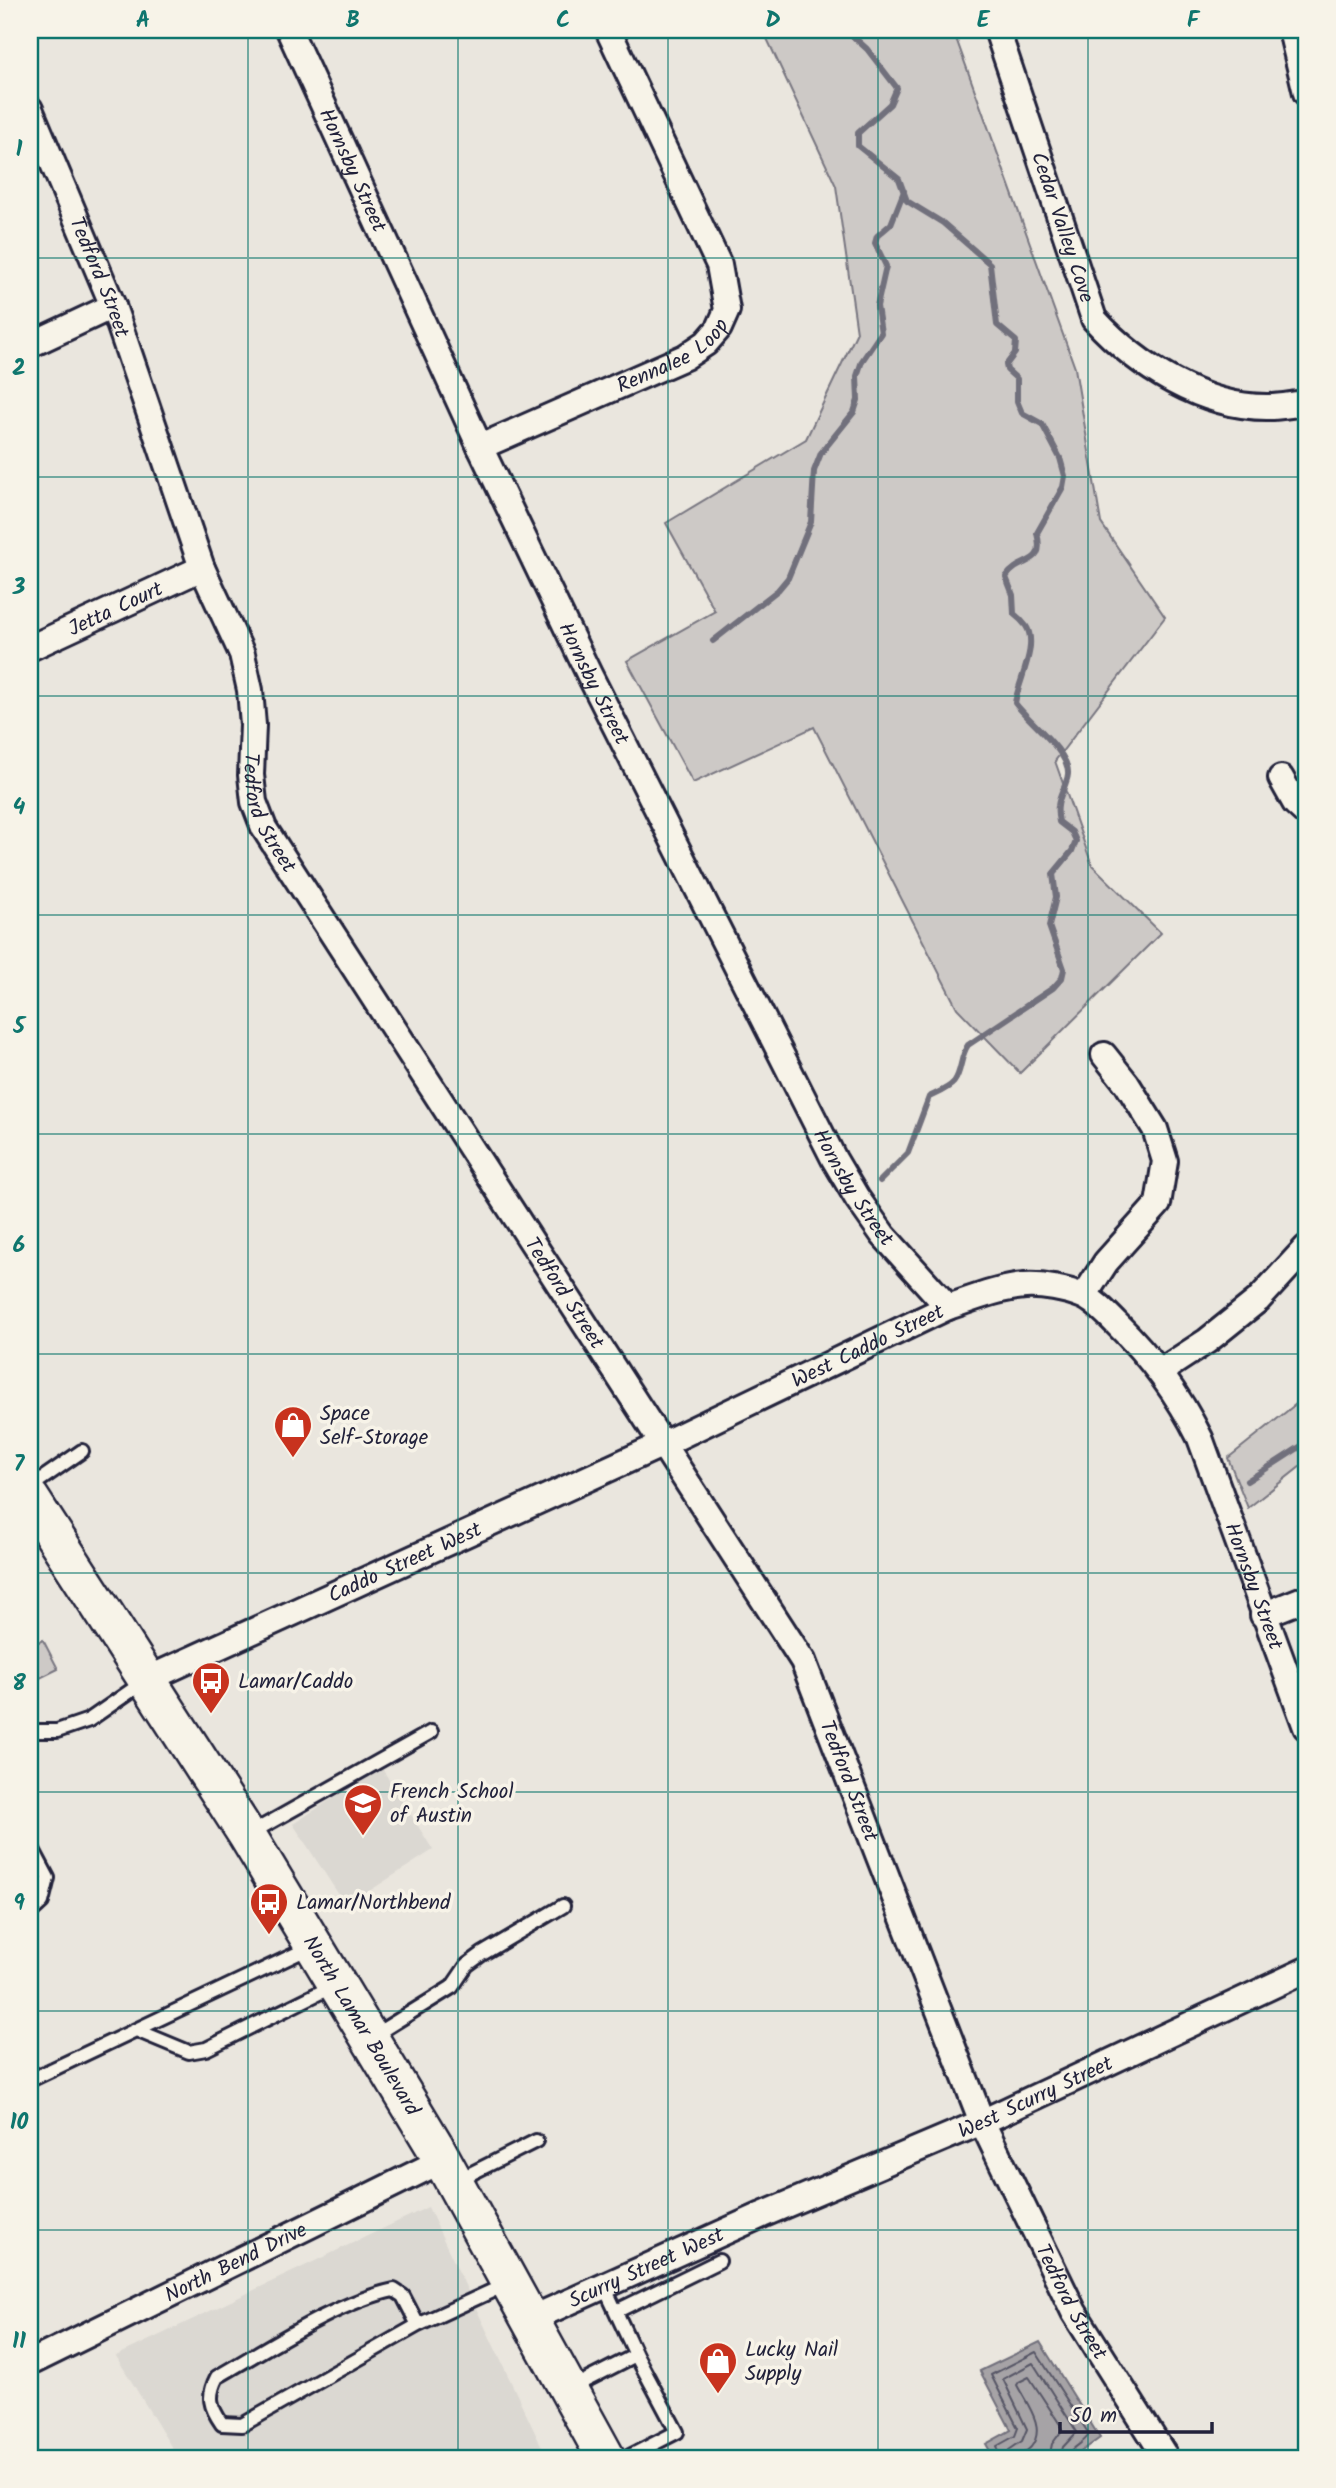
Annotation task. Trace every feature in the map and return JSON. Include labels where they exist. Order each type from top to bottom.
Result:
[{"type":"main road","name":"North Lamar Boulevard","points":[[30,1498],[148,1679],[315,1945],[449,2171],[606,2458]]},
{"type":"street","name":"Hornsby Street","points":[[289,30],[480,447],[589,674],[834,1158],[883,1235],[948,1307]]},
{"type":"street","name":"Rennalee Loop","points":[[480,447],[685,356],[706,343],[719,328],[727,310],[719,265],[608,30]]},
{"type":"street","name":"Cedar Valley Cove","points":[[997,30],[1094,319],[1113,340],[1182,387],[1222,400],[1268,407],[1306,403]]},
{"type":"street","points":[[1291,30],[1306,93]]},
{"type":"street","name":"Tedford Street","points":[[30,109],[113,306],[202,568],[242,654],[250,690],[253,725],[251,775],[254,802],[264,828],[803,1661],[982,2122],[1074,2312],[1166,2458]]},
{"type":"street","points":[[30,345],[113,306]]},
{"type":"street","name":"Jetta Court","points":[[30,648],[202,568]]},
{"type":"street","points":[[1281,778],[1295,803],[1306,813]]},
{"type":"street","points":[[1104,1055],[1127,1084],[1155,1129],[1164,1161],[1158,1204],[1106,1262],[1084,1296],[1125,1331],[1161,1371],[1208,1341],[1258,1300],[1306,1248]]},
{"type":"street","name":"West Caddo Street","points":[[661,1445],[948,1307],[995,1292],[1025,1286],[1051,1288],[1084,1296]]},
{"type":"street","name":"Hornsby Street","points":[[1161,1371],[1185,1408],[1200,1438],[1306,1727]]},
{"type":"street","name":"Caddo Street West","points":[[148,1679],[661,1445]]},
{"type":"street","points":[[1263,1615],[1306,1598]]},
{"type":"street","name":"West Scurry Street","points":[[762,2215],[982,2122],[1306,1970]]},
{"type":"street","name":"North Bend Drive","points":[[30,2363],[449,2171]]},
{"type":"street","name":"Scurry Street West","points":[[531,2319],[762,2215]]},
{"type":"lane","points":[[30,1488],[82,1451]]},
{"type":"lane","points":[[30,1731],[57,1731],[89,1720],[148,1679]]},
{"type":"lane","points":[[247,1835],[430,1732]]},
{"type":"lane","points":[[30,1844],[48,1878],[42,1902],[30,1913]]},
{"type":"lane","points":[[370,2038],[452,1987],[467,1965],[482,1954],[563,1906]]},
{"type":"lane","points":[[30,2080],[315,1945]]},
{"type":"lane","points":[[136,2030],[189,2052],[206,2049],[338,1984]]},
{"type":"lane","points":[[449,2171],[536,2141]]},
{"type":"lane","points":[[617,2311],[719,2261]]},
{"type":"lane","points":[[418,2325],[403,2296],[394,2290],[377,2294],[315,2321],[217,2377],[209,2392],[212,2410],[222,2424],[242,2425],[418,2325],[511,2282]]},
{"type":"lane","points":[[604,2286],[677,2432],[626,2458]]},
{"type":"lane","points":[[569,2390],[636,2354]]},
{"type":"shaded area","points":[[763,30],[953,30],[1075,368],[1101,523],[1165,617],[1055,761],[1092,865],[1161,933],[1020,1073],[957,1008],[814,727],[693,783],[627,661],[715,611],[666,523],[806,439],[857,332],[836,186]]},
{"type":"shaded area","points":[[1306,1396],[1306,1462],[1248,1508],[1228,1458]]},
{"type":"shaded area","points":[[43,1640],[58,1669],[30,1683],[30,1646]]},
{"type":"shaded area","name":"French School of Austin","points":[[381,1767],[433,1850],[346,1906],[293,1824]]},
{"type":"shaded area","points":[[428,2207],[547,2458],[178,2458],[116,2356]]},
{"type":"water","points":[[1040,2342],[1100,2438],[1072,2458],[994,2458],[986,2444],[1011,2430],[980,2371]]},
{"type":"waterway","points":[[846,30],[867,49],[897,88],[890,104],[858,133],[858,146],[899,179],[907,201],[943,223],[990,264],[997,325],[1016,341],[1015,353],[1006,365],[1007,370],[1017,379],[1017,401],[1022,413],[1042,424],[1060,458],[1065,476],[1063,487],[1037,533],[1038,552],[1006,577],[1013,595],[1014,614],[1026,626],[1030,643],[1015,703],[1056,747],[1067,765],[1068,774],[1059,802],[1058,816],[1059,822],[1072,832],[1076,841],[1072,851],[1053,874],[1056,897],[1049,926],[1064,969],[1062,978],[1053,988],[968,1045],[954,1082],[929,1097],[908,1153],[880,1181]]},
{"type":"waterway","points":[[713,641],[778,590],[788,578],[811,522],[814,471],[821,453],[854,412],[858,400],[857,376],[862,361],[881,333],[877,306],[886,266],[875,243],[877,236],[891,224],[904,191]]},
{"type":"waterway","points":[[1247,1481],[1306,1443]]},
{"type":"place","name":"Space Self-Storage","points":[[293,1459]]},
{"type":"place","name":"Lamar/Caddo","points":[[211,1715]]},
{"type":"place","name":"French School of Austin","points":[[363,1837]]},
{"type":"place","name":"Lamar/Northbend","points":[[269,1936]]},
{"type":"place","name":"Lucky Nail Supply","points":[[718,2395]]}]
